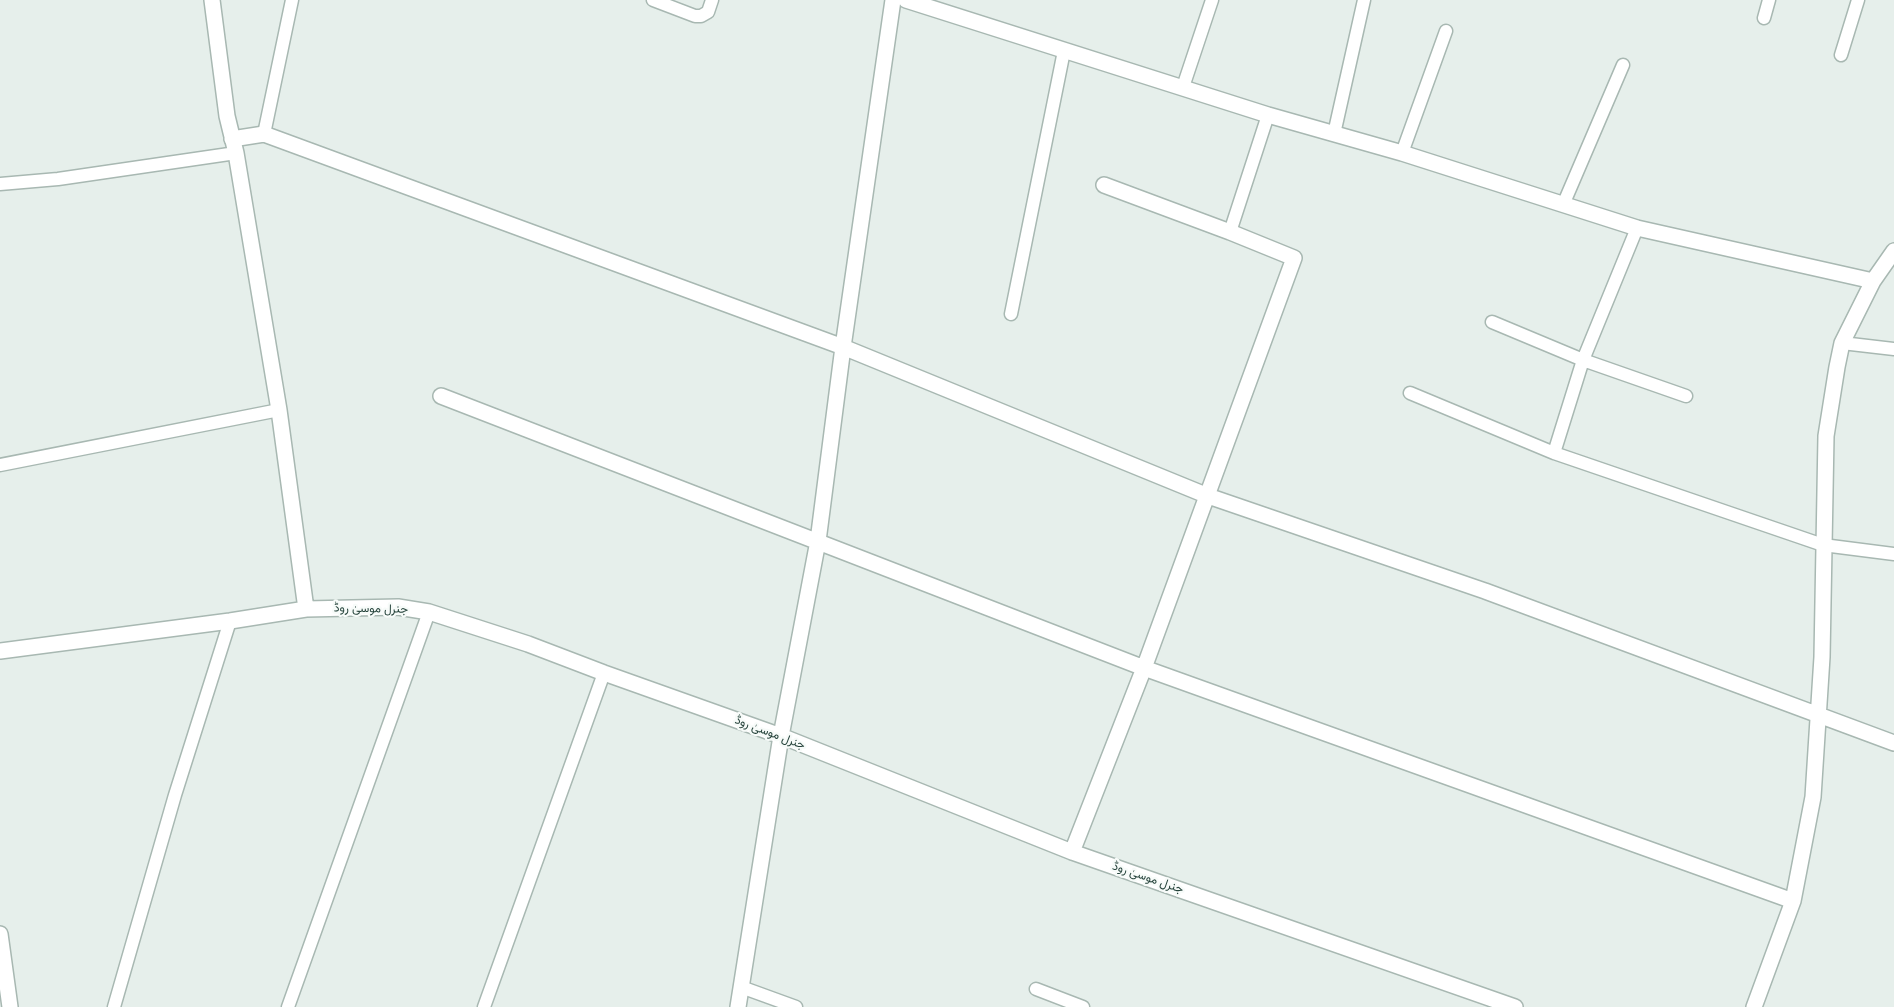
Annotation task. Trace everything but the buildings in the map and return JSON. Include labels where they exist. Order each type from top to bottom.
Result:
[{"type":"street","points":[[212,0],[227,116],[234,146],[279,410],[306,610]]},
{"type":"street","points":[[738,1007],[781,736],[818,541],[843,347],[893,0]]},
{"type":"street","points":[[906,0],[1268,115],[1402,153],[1637,228],[1873,281]]},
{"type":"street","points":[[234,146],[264,134],[843,347],[1208,496],[1485,592],[1894,743]]},
{"type":"street","points":[[1072,852],[1144,668],[1294,258],[1104,185]]},
{"type":"street","points":[[1754,1007],[1793,900],[1813,797],[1819,714],[1826,436],[1842,343],[1873,281],[1894,251]]},
{"type":"street","points":[[441,396],[1144,668],[1793,900]]},
{"type":"street","name":"جنرل موسیٰ روڈ","points":[[0,651],[230,622],[306,610],[398,607],[429,612],[528,644],[781,736],[1072,852],[1515,1007]]},
{"type":"street","points":[[0,934],[10,1007]]},
{"type":"lane","points":[[264,134],[292,0]]},
{"type":"lane","points":[[653,0],[695,16],[702,16],[708,12],[712,0]]},
{"type":"lane","points":[[1184,87],[1212,0]]},
{"type":"lane","points":[[1334,134],[1364,0]]},
{"type":"lane","points":[[1764,18],[1769,0]]},
{"type":"lane","points":[[1841,55],[1858,0]]},
{"type":"lane","points":[[1402,153],[1446,31]]},
{"type":"lane","points":[[1011,314],[1064,50]]},
{"type":"lane","points":[[1563,205],[1623,66]]},
{"type":"lane","points":[[1230,232],[1268,115]]},
{"type":"lane","points":[[0,184],[58,179],[234,146]]},
{"type":"lane","points":[[1554,453],[1583,360],[1637,228]]},
{"type":"lane","points":[[1492,322],[1583,360],[1686,396]]},
{"type":"lane","points":[[1842,343],[1894,349]]},
{"type":"lane","points":[[1410,393],[1554,453],[1823,544],[1894,554]]},
{"type":"lane","points":[[0,465],[279,410]]},
{"type":"lane","points":[[288,1007],[429,612]]},
{"type":"lane","points":[[114,1007],[175,795],[230,622]]},
{"type":"lane","points":[[484,1007],[604,673]]},
{"type":"lane","points":[[741,987],[796,1007]]},
{"type":"lane","points":[[1036,989],[1084,1007]]}]
